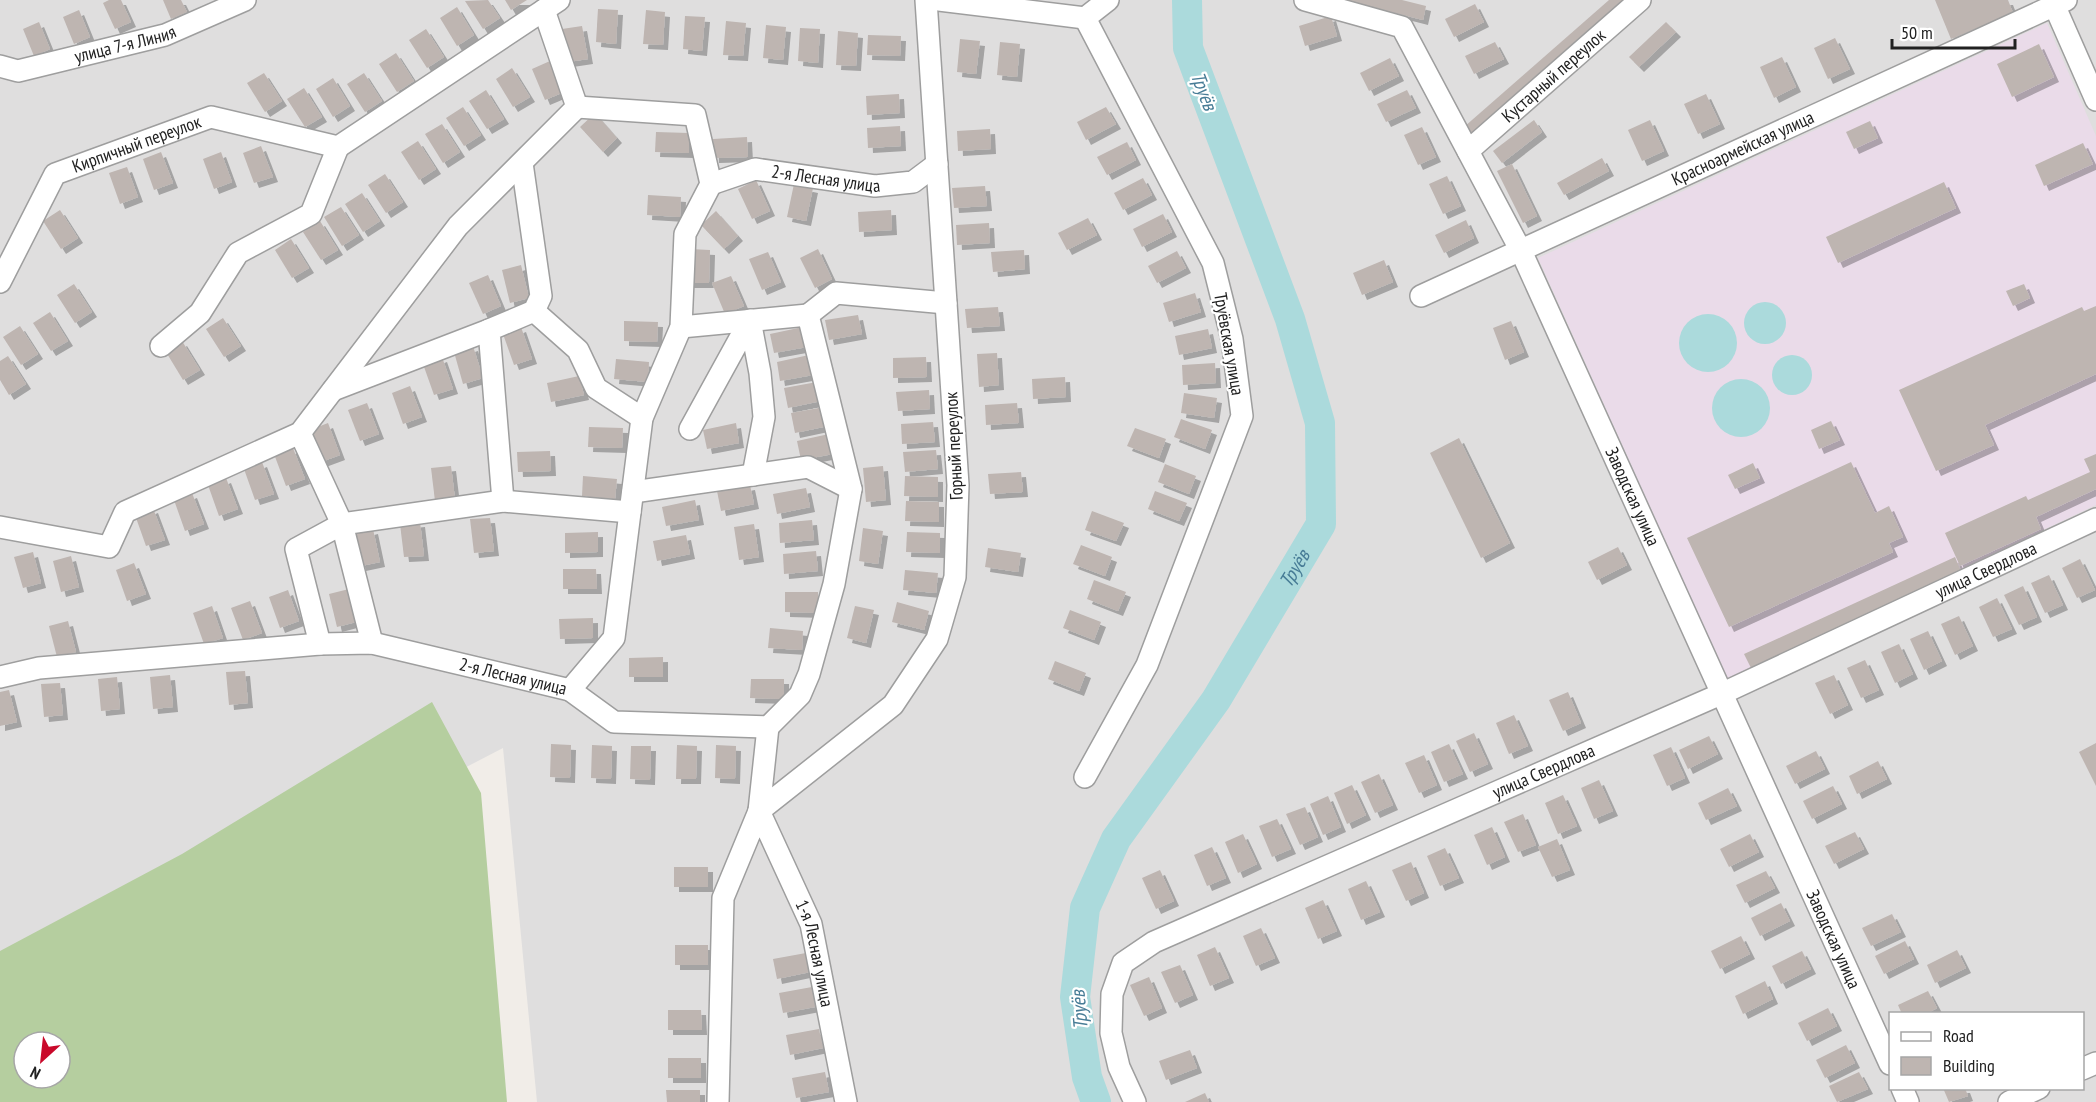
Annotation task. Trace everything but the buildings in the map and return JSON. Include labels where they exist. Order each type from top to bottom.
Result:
[{"type":"street","name":"улица 7-я Линия","points":[[0,66],[18,71],[165,35],[245,0]]},
{"type":"street","name":"Горный переулок","points":[[759,811],[893,705],[937,639],[955,577],[958,485],[926,0]]},
{"type":"street","points":[[939,0],[1085,18],[1108,0]]},
{"type":"street","name":"Заводская улица","points":[[1305,0],[1402,27],[1521,251],[1889,1062]]},
{"type":"street","name":"Кустарный переулок","points":[[1468,151],[1640,0]]},
{"type":"street","points":[[2057,2],[2096,100]]},
{"type":"street","name":"Красноармейская улица","points":[[1421,297],[2057,2]]},
{"type":"street","points":[[160,346],[200,313],[238,253],[311,214],[338,147],[551,5],[577,107]]},
{"type":"street","name":"Труёвская улица","points":[[1085,18],[1213,263],[1232,339],[1242,416],[1147,665],[1085,777]]},
{"type":"street","points":[[0,527],[109,547],[125,512],[300,433],[458,226],[577,107],[695,116],[711,184]]},
{"type":"street","name":"Кирпичный переулок","points":[[0,282],[55,174],[211,117],[338,147]]},
{"type":"street","points":[[332,391],[534,311],[541,296],[522,163]]},
{"type":"street","name":"2-я Лесная улица","points":[[0,678],[39,668],[320,644],[372,643],[570,690],[614,638],[642,418],[681,327],[685,234],[711,184],[755,170],[875,186],[913,182],[937,164]]},
{"type":"street","points":[[681,327],[808,315],[836,293],[946,303]]},
{"type":"street","points":[[534,311],[578,350],[596,388],[642,418]]},
{"type":"street","points":[[718,1102],[723,898],[759,811],[768,727],[800,695],[809,674],[834,584],[851,489],[808,315]]},
{"type":"street","points":[[690,429],[750,320]]},
{"type":"street","points":[[750,320],[760,373],[764,417],[753,475]]},
{"type":"street","points":[[489,330],[503,501]]},
{"type":"street","points":[[300,433],[342,524],[372,643]]},
{"type":"street","points":[[320,644],[296,549],[342,524],[503,501],[631,502],[753,475],[808,467],[851,489]]},
{"type":"street","name":"улица Свердлова","points":[[1135,1102],[1119,1067],[1111,1033],[1112,994],[1123,963],[1154,942],[1721,694],[2096,519]]},
{"type":"street","points":[[570,690],[614,722],[768,727]]},
{"type":"street","name":"1-я Лесная улица","points":[[759,811],[811,924],[846,1102]]},
{"type":"street","points":[[2009,1102],[2037,1090]]},
{"type":"shaded area","points":[[0,0],[2096,0],[2096,1102],[537,1102],[503,748],[0,1009]]},
{"type":"shaded area","points":[[2047,23],[2096,136],[2096,505],[1728,680],[1538,258]]},
{"type":"green space","points":[[432,702],[481,793],[507,1102],[0,1102],[0,951],[182,854]]},
{"type":"water","points":[[1765,302],[1773,303],[1780,308],[1785,315],[1785,331],[1780,338],[1773,343],[1765,344],[1757,343],[1750,338],[1745,331],[1744,323],[1745,315],[1750,308],[1757,303]]},
{"type":"water","points":[[1708,314],[1719,316],[1732,327],[1737,343],[1735,354],[1724,367],[1708,372],[1697,370],[1684,359],[1679,343],[1681,332],[1692,319]]},
{"type":"water","points":[[1792,355],[1800,356],[1806,361],[1811,367],[1811,383],[1806,389],[1800,394],[1792,395],[1784,394],[1778,389],[1773,383],[1772,375],[1773,367],[1778,361],[1784,356]]},
{"type":"water","points":[[1741,379],[1752,381],[1765,392],[1770,408],[1768,419],[1757,432],[1741,437],[1730,435],[1717,424],[1712,408],[1714,397],[1725,384]]},
{"type":"waterway","name":"Труёв","points":[[1096,1102],[1087,1077],[1075,997],[1085,908],[1116,839],[1216,700],[1321,524],[1320,423],[1290,319],[1188,48],[1187,0]]}]
